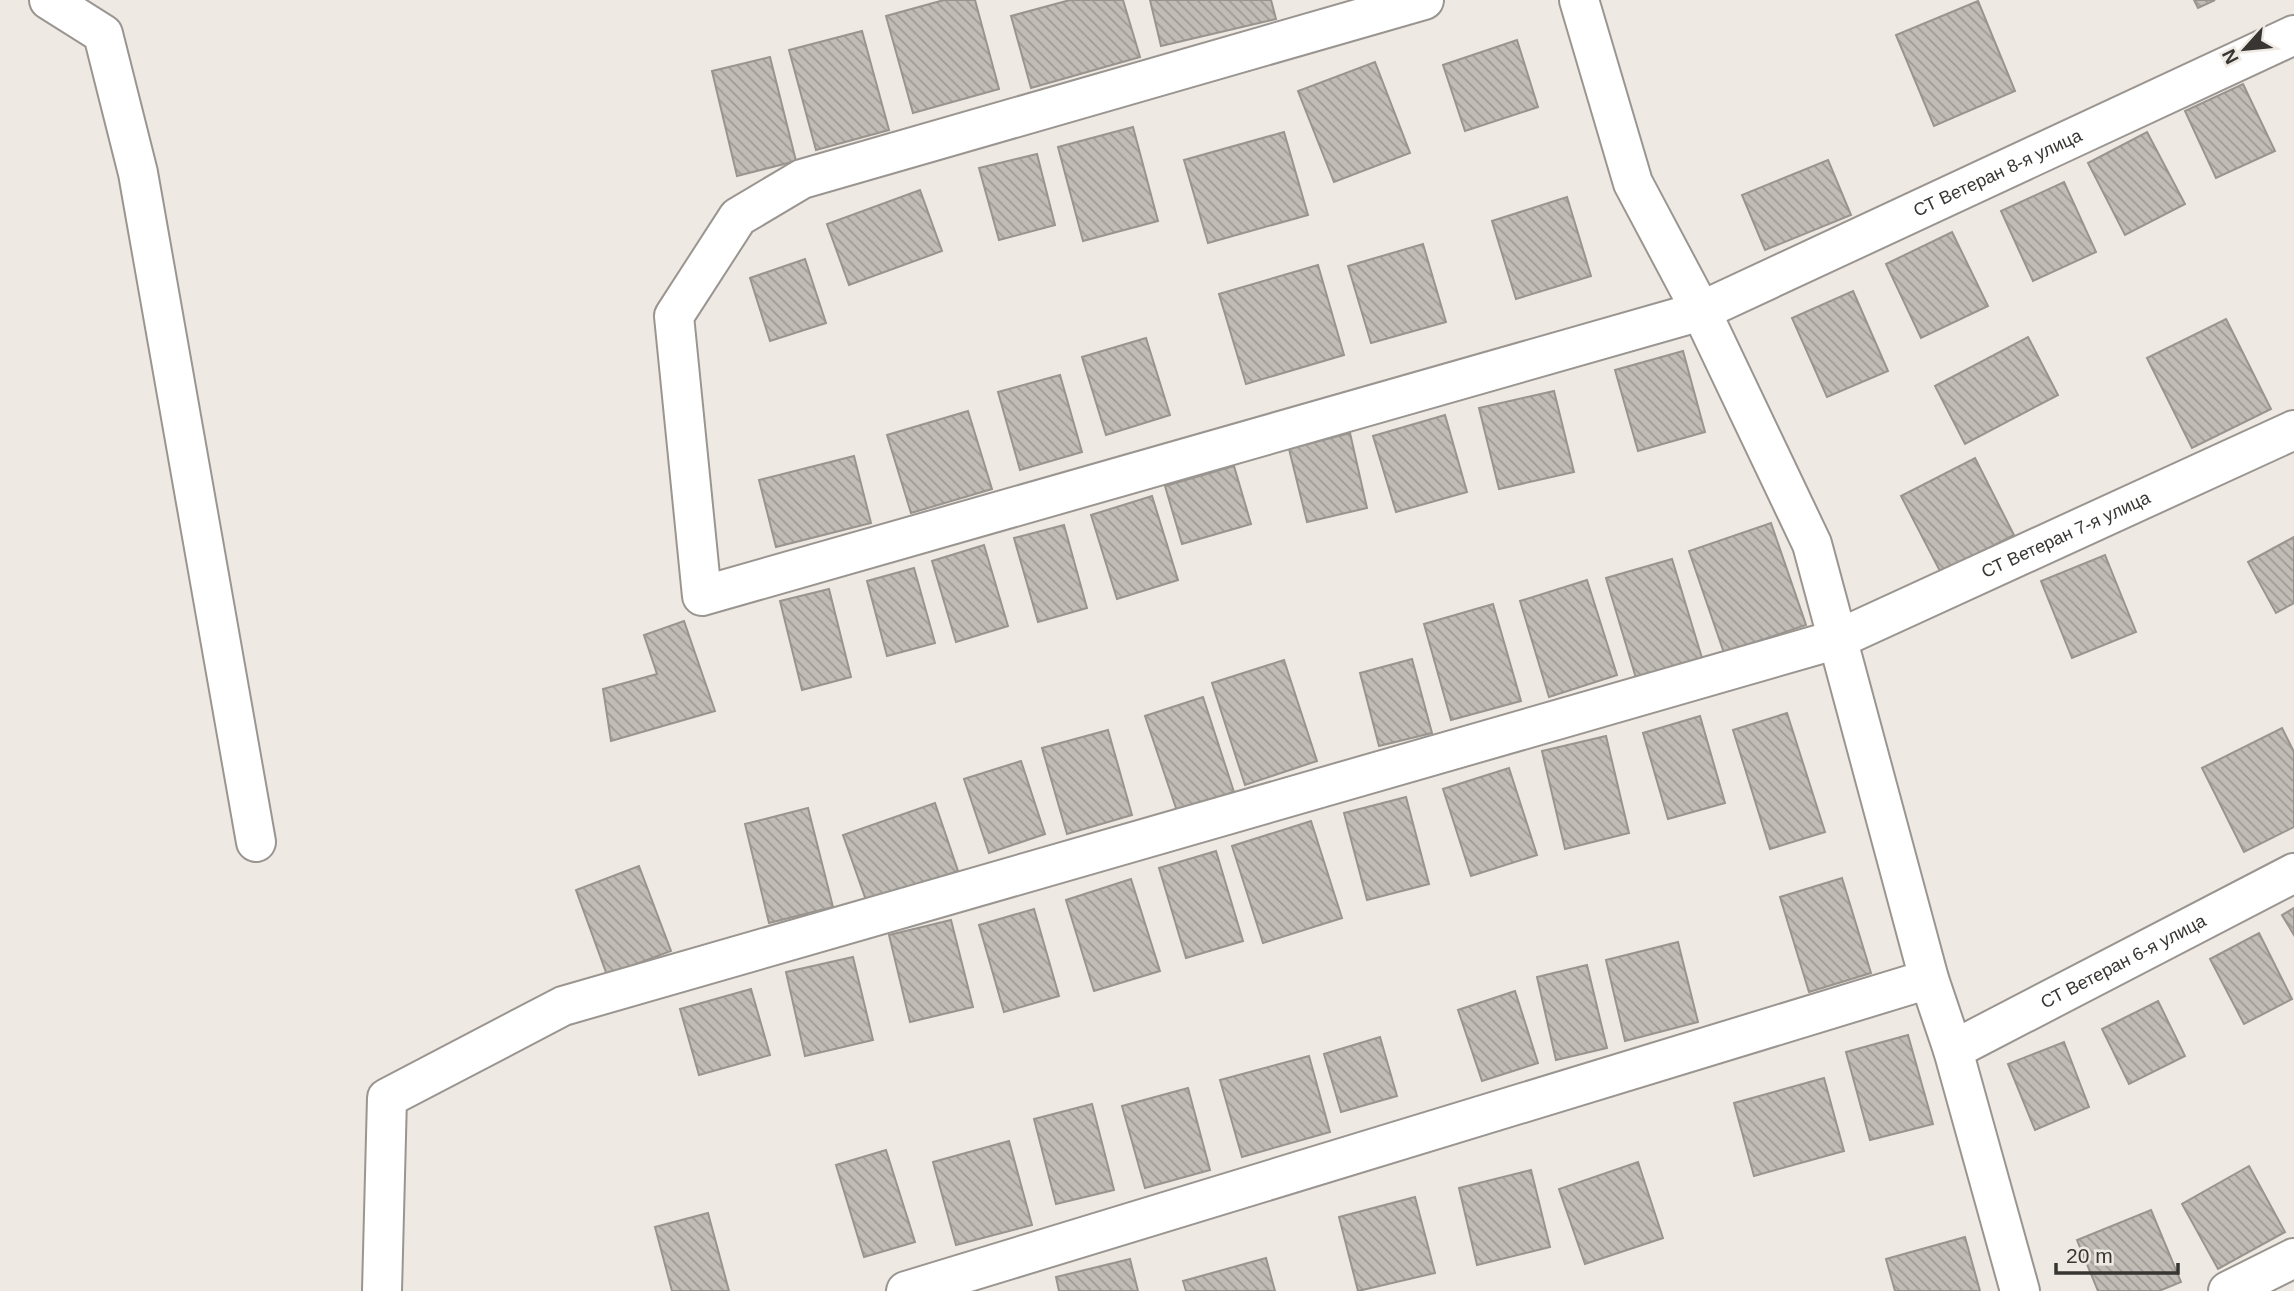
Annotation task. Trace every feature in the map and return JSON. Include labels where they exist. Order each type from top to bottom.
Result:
[{"type":"street","points":[[50,0],[103,34],[138,173],[256,842]]},
{"type":"street","name":"СТ Ветеран 8-я улица","points":[[1424,0],[802,179],[738,217],[674,316],[702,596],[1701,311],[2294,35]]},
{"type":"street","points":[[1579,0],[1633,183],[1701,311],[1812,544],[1929,979],[1953,1050],[2020,1291]]},
{"type":"street","name":"СТ Ветеран 7-я улица","points":[[382,1291],[387,1098],[563,1006],[1838,639],[2294,430]]},
{"type":"street","name":"СТ Ветеран 6-я улица","points":[[1953,1050],[2294,873]]},
{"type":"street","points":[[906,1291],[1929,979]]},
{"type":"street","points":[[2228,1291],[2294,1258]]},
{"type":"building","points":[[944,0],[975,0],[999,89],[913,113],[886,16]]},
{"type":"building","points":[[1070,0],[1123,0],[1140,57],[1031,88],[1011,16]]},
{"type":"building","points":[[1150,0],[1271,0],[1276,19],[1161,46]]},
{"type":"building","points":[[2194,0],[2215,0],[2198,8]]},
{"type":"building","points":[[1978,1],[2015,91],[1934,126],[1896,35]]},
{"type":"building","points":[[862,31],[889,130],[816,150],[789,50]]},
{"type":"building","points":[[1517,40],[1538,107],[1465,131],[1443,65]]},
{"type":"building","points":[[770,57],[796,161],[737,176],[712,71]]},
{"type":"building","points":[[1375,62],[1410,153],[1334,182],[1298,91]]},
{"type":"building","points":[[2243,84],[2275,151],[2216,178],[2185,111]]},
{"type":"building","points":[[1133,127],[1158,221],[1083,241],[1058,147]]},
{"type":"building","points":[[1284,132],[1308,215],[1208,243],[1184,160]]},
{"type":"building","points":[[2147,132],[2185,204],[2125,235],[2088,163]]},
{"type":"building","points":[[1037,154],[1055,225],[999,240],[979,168]]},
{"type":"building","points":[[1828,160],[1851,215],[1765,250],[1742,195]]},
{"type":"building","points":[[2064,182],[2096,252],[2033,281],[2001,211]]},
{"type":"building","points":[[920,190],[942,251],[849,285],[827,224]]},
{"type":"building","points":[[1567,197],[1591,276],[1516,299],[1492,221]]},
{"type":"building","points":[[1952,232],[1988,306],[1921,338],[1886,264]]},
{"type":"building","points":[[1423,244],[1446,322],[1371,343],[1348,266]]},
{"type":"building","points":[[805,259],[826,323],[770,341],[750,278]]},
{"type":"building","points":[[1318,265],[1344,355],[1246,384],[1219,294]]},
{"type":"building","points":[[1853,291],[1888,371],[1827,397],[1792,318]]},
{"type":"building","points":[[2226,319],[2271,409],[2192,448],[2147,358]]},
{"type":"building","points":[[2028,337],[2058,395],[1965,444],[1935,386]]},
{"type":"building","points":[[1146,338],[1170,415],[1106,435],[1082,357]]},
{"type":"building","points":[[1683,351],[1705,432],[1638,451],[1615,370]]},
{"type":"building","points":[[1060,375],[1082,452],[1020,470],[998,392]]},
{"type":"building","points":[[1554,391],[1574,472],[1499,489],[1479,408]]},
{"type":"building","points":[[968,411],[992,489],[911,513],[887,435]]},
{"type":"building","points":[[1445,415],[1467,492],[1396,512],[1373,436]]},
{"type":"building","points":[[1350,433],[1367,508],[1307,522],[1289,449]]},
{"type":"building","points":[[854,456],[871,523],[776,547],[759,480]]},
{"type":"building","points":[[1975,458],[2014,535],[1941,573],[1901,496]]},
{"type":"building","points":[[1234,466],[1251,524],[1182,544],[1165,486]]},
{"type":"building","points":[[1152,496],[1178,580],[1117,599],[1091,515]]},
{"type":"building","points":[[1771,523],[1806,625],[1724,653],[1689,551]]},
{"type":"building","points":[[1064,525],[1087,608],[1038,622],[1014,538]]},
{"type":"building","points":[[2294,537],[2294,603],[2276,613],[2248,562]]},
{"type":"building","points":[[984,545],[1008,626],[956,642],[932,561]]},
{"type":"building","points":[[2105,555],[2136,632],[2072,658],[2041,581]]},
{"type":"building","points":[[1672,559],[1702,658],[1636,678],[1606,578]]},
{"type":"building","points":[[914,568],[935,643],[887,656],[867,581]]},
{"type":"building","points":[[1587,580],[1617,675],[1549,697],[1520,601]]},
{"type":"building","points":[[829,589],[851,677],[802,690],[780,601]]},
{"type":"building","points":[[1493,604],[1521,701],[1451,720],[1424,624]]},
{"type":"building","points":[[684,621],[715,711],[611,741],[603,689],[657,674],[644,635]]},
{"type":"building","points":[[1412,659],[1432,733],[1379,746],[1360,673]]},
{"type":"building","points":[[1284,660],[1317,761],[1245,785],[1212,683]]},
{"type":"building","points":[[1203,697],[1234,792],[1177,811],[1145,716]]},
{"type":"building","points":[[1787,713],[1825,832],[1770,849],[1733,730]]},
{"type":"building","points":[[1700,716],[1725,803],[1668,819],[1643,733]]},
{"type":"building","points":[[2282,728],[2294,752],[2294,827],[2244,852],[2202,768]]},
{"type":"building","points":[[1108,730],[1132,815],[1067,834],[1042,748]]},
{"type":"building","points":[[1606,736],[1629,833],[1565,849],[1542,751]]},
{"type":"building","points":[[1021,761],[1045,834],[989,853],[964,779]]},
{"type":"building","points":[[1509,768],[1537,855],[1471,876],[1443,789]]},
{"type":"building","points":[[1406,797],[1429,884],[1367,900],[1344,813]]},
{"type":"building","points":[[935,803],[958,871],[867,903],[843,835]]},
{"type":"building","points":[[808,808],[833,907],[769,923],[745,824]]},
{"type":"building","points":[[1311,821],[1342,918],[1263,943],[1232,846]]},
{"type":"building","points":[[1216,851],[1243,941],[1186,958],[1159,868]]},
{"type":"building","points":[[639,866],[671,951],[607,975],[576,890]]},
{"type":"building","points":[[1842,878],[1871,973],[1809,992],[1780,897]]},
{"type":"building","points":[[1131,879],[1160,971],[1094,991],[1066,900]]},
{"type":"building","points":[[2294,908],[2294,935],[2282,915]]},
{"type":"building","points":[[1034,909],[1059,996],[1004,1012],[979,925]]},
{"type":"building","points":[[951,920],[973,1007],[910,1022],[889,935]]},
{"type":"building","points":[[2259,933],[2292,999],[2244,1024],[2210,959]]},
{"type":"building","points":[[1678,942],[1698,1022],[1625,1041],[1606,960]]},
{"type":"building","points":[[853,957],[873,1040],[805,1056],[786,972]]},
{"type":"building","points":[[1587,965],[1607,1048],[1556,1060],[1537,977]]},
{"type":"building","points":[[751,989],[770,1055],[699,1075],[680,1009]]},
{"type":"building","points":[[1515,991],[1538,1063],[1482,1081],[1458,1010]]},
{"type":"building","points":[[2158,1001],[2185,1056],[2129,1084],[2102,1029]]},
{"type":"building","points":[[1908,1035],[1933,1124],[1870,1140],[1846,1052]]},
{"type":"building","points":[[1380,1037],[1397,1096],[1341,1112],[1324,1054]]},
{"type":"building","points":[[2064,1042],[2089,1107],[2035,1130],[2008,1064]]},
{"type":"building","points":[[1309,1056],[1330,1132],[1242,1157],[1220,1080]]},
{"type":"building","points":[[1824,1078],[1844,1151],[1754,1176],[1734,1103]]},
{"type":"building","points":[[1188,1088],[1210,1170],[1145,1188],[1122,1106]]},
{"type":"building","points":[[1092,1104],[1114,1190],[1056,1204],[1034,1119]]},
{"type":"building","points":[[1009,1141],[1032,1225],[956,1245],[933,1162]]},
{"type":"building","points":[[886,1150],[915,1242],[864,1257],[836,1165]]},
{"type":"building","points":[[1638,1162],[1663,1238],[1585,1264],[1559,1189]]},
{"type":"building","points":[[2249,1166],[2285,1232],[2218,1269],[2182,1204]]},
{"type":"building","points":[[1531,1170],[1550,1247],[1477,1265],[1459,1188]]},
{"type":"building","points":[[1415,1197],[1435,1273],[1358,1291],[1339,1217]]},
{"type":"building","points":[[2151,1210],[2181,1282],[2159,1291],[2098,1291],[2077,1240]]},
{"type":"building","points":[[708,1213],[729,1291],[672,1291],[655,1227]]},
{"type":"building","points":[[1965,1237],[1980,1291],[1895,1291],[1886,1259]]},
{"type":"building","points":[[1266,1258],[1275,1291],[1186,1291],[1183,1281]]},
{"type":"building","points":[[1130,1259],[1138,1291],[1059,1291],[1056,1277]]}]
